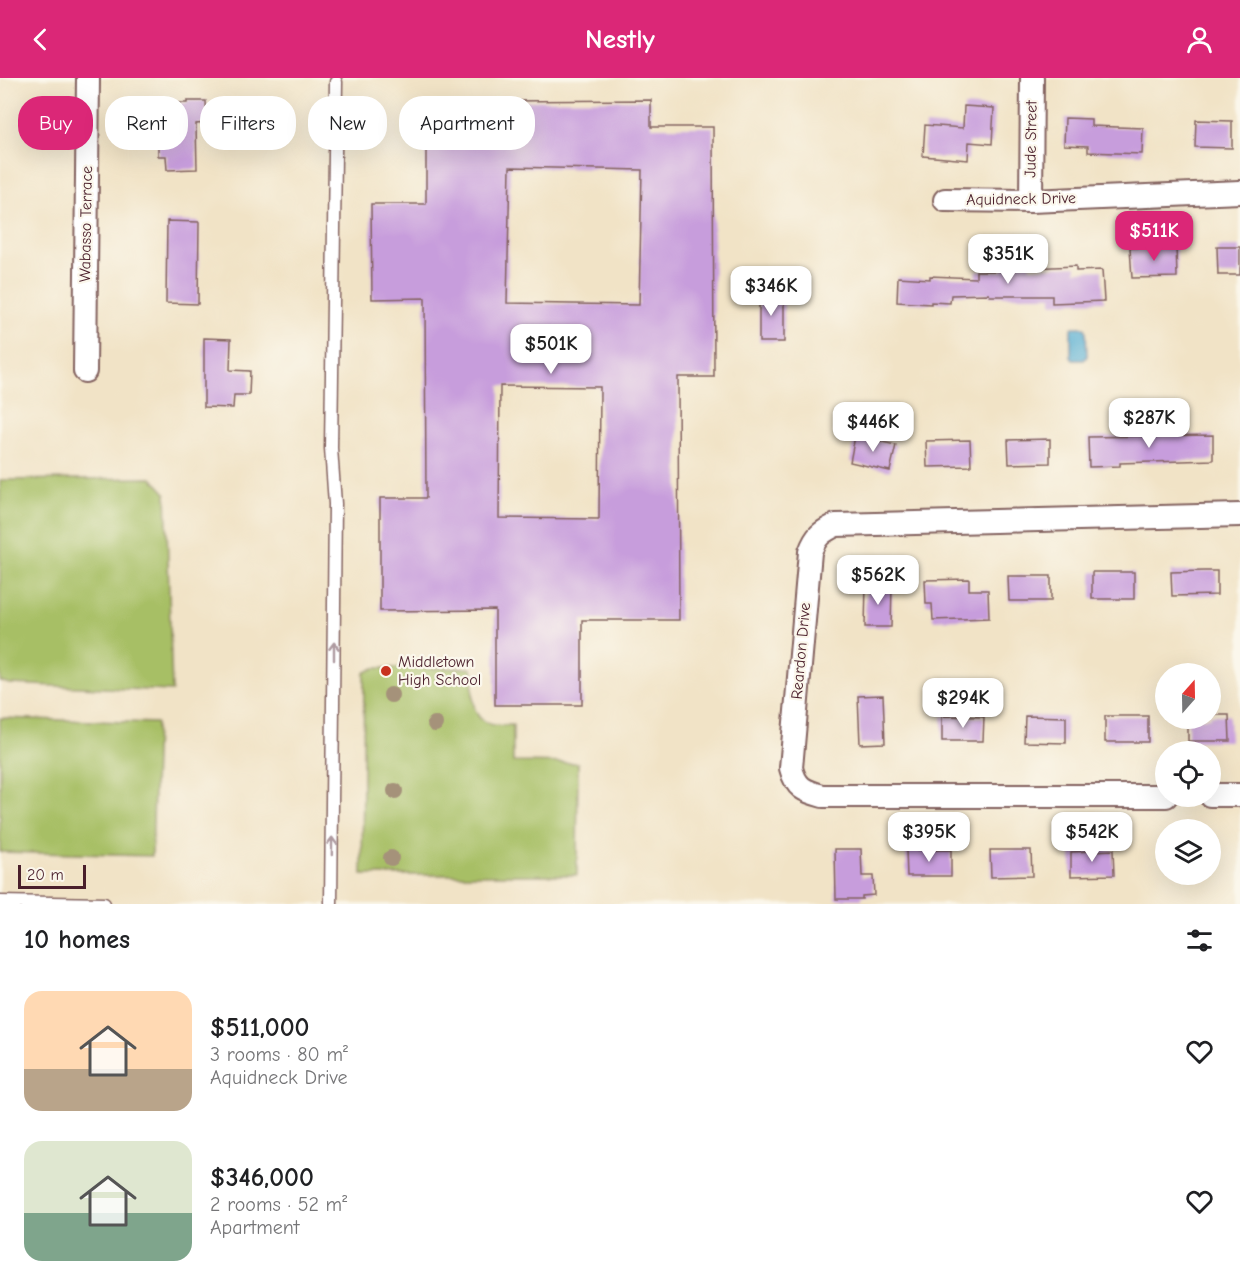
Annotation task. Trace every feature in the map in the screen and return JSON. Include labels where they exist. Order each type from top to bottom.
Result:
[{"type":"street","name":"Wabasso Terrace","points":[[85,371],[88,78]]},
{"type":"street","name":"Jude Street","points":[[1030,201],[1032,78]]},
{"type":"street","name":"Aquidneck Drive","points":[[945,200],[1030,201],[1240,192]]},
{"type":"street","name":"Reardon Drive","points":[[1155,795],[823,796],[808,792],[794,780],[790,768],[810,552],[815,540],[823,531],[836,525],[1240,515]]},
{"type":"street","points":[[1221,795],[1240,795]]},
{"type":"lane","points":[[331,904],[335,504],[331,448],[336,82]]},
{"type":"lane","points":[[0,902],[104,904]]},
{"type":"green space","points":[[152,478],[166,493],[172,691],[9,684],[0,681],[0,480]]},
{"type":"green space","points":[[374,668],[472,669],[474,705],[480,718],[494,725],[513,725],[513,762],[578,763],[577,875],[362,875],[364,673]]},
{"type":"green space","points":[[0,718],[156,723],[152,856],[0,852]]},
{"type":"water","points":[[1084,327],[1086,330],[1087,356],[1084,360],[1073,360],[1071,357],[1071,329]]},
{"type":"building","points":[[651,100],[651,127],[713,127],[714,377],[678,377],[679,620],[582,620],[582,705],[495,705],[495,610],[380,611],[380,498],[426,498],[425,298],[372,299],[371,204],[426,204],[426,150],[535,150],[535,101]],"holes":[[[510,167],[642,170],[639,305],[507,303]],[[500,386],[600,387],[599,519],[499,518]]]},
{"type":"building","points":[[188,101],[200,101],[200,124],[196,124],[197,169],[167,170],[166,156],[158,156],[158,150],[188,150]]},
{"type":"building","points":[[964,106],[994,108],[992,144],[969,142],[968,160],[923,156],[925,125],[963,128]]},
{"type":"building","points":[[1065,118],[1091,119],[1091,126],[1143,128],[1142,154],[1088,152],[1088,146],[1064,145]]},
{"type":"building","points":[[1196,120],[1232,121],[1232,148],[1195,147]]},
{"type":"building","points":[[167,221],[199,222],[198,304],[166,303]]},
{"type":"building","points":[[1176,246],[1177,277],[1132,278],[1130,248]]},
{"type":"building","points":[[1217,247],[1240,247],[1240,275],[1218,275]]},
{"type":"building","points":[[1003,260],[1030,260],[1030,268],[1076,266],[1076,271],[1102,270],[1104,301],[1052,303],[1052,296],[990,296],[989,294],[951,295],[950,303],[897,302],[898,277],[976,278],[976,271],[1003,271]]},
{"type":"building","points":[[759,292],[784,293],[784,342],[759,342]]},
{"type":"building","points":[[204,338],[231,339],[230,370],[250,371],[249,395],[234,395],[233,408],[204,407]]},
{"type":"building","points":[[1213,435],[1213,460],[1120,463],[1120,466],[1089,467],[1088,437]]},
{"type":"building","points":[[855,436],[896,445],[890,471],[850,462]]},
{"type":"building","points":[[1050,439],[1050,463],[1009,464],[1008,440]]},
{"type":"building","points":[[970,440],[971,466],[927,467],[926,441]]},
{"type":"building","points":[[1217,571],[1217,595],[1172,596],[1171,572]]},
{"type":"building","points":[[1092,572],[1134,572],[1134,599],[1092,599]]},
{"type":"building","points":[[1008,576],[1051,576],[1051,601],[1009,601]]},
{"type":"building","points":[[969,579],[969,590],[988,590],[989,618],[933,620],[932,604],[926,604],[925,580]]},
{"type":"building","points":[[866,584],[892,585],[891,627],[865,627]]},
{"type":"building","points":[[883,695],[885,743],[860,744],[858,696]]},
{"type":"building","points":[[1221,715],[1229,715],[1230,741],[1188,741],[1188,729],[1221,729]]},
{"type":"building","points":[[942,716],[984,717],[983,741],[942,741]]},
{"type":"building","points":[[1025,716],[1066,717],[1066,743],[1024,742]]},
{"type":"building","points":[[1105,716],[1148,716],[1148,742],[1105,742]]},
{"type":"building","points":[[835,849],[861,849],[862,876],[873,876],[874,895],[862,896],[862,899],[836,899]]},
{"type":"building","points":[[906,850],[951,850],[951,876],[907,876]]},
{"type":"building","points":[[990,850],[1031,850],[1032,876],[991,877]]},
{"type":"building","points":[[1113,850],[1114,875],[1071,876],[1071,852]]},
{"type":"place","name":"Middletown High School","points":[[386,671]]}]
